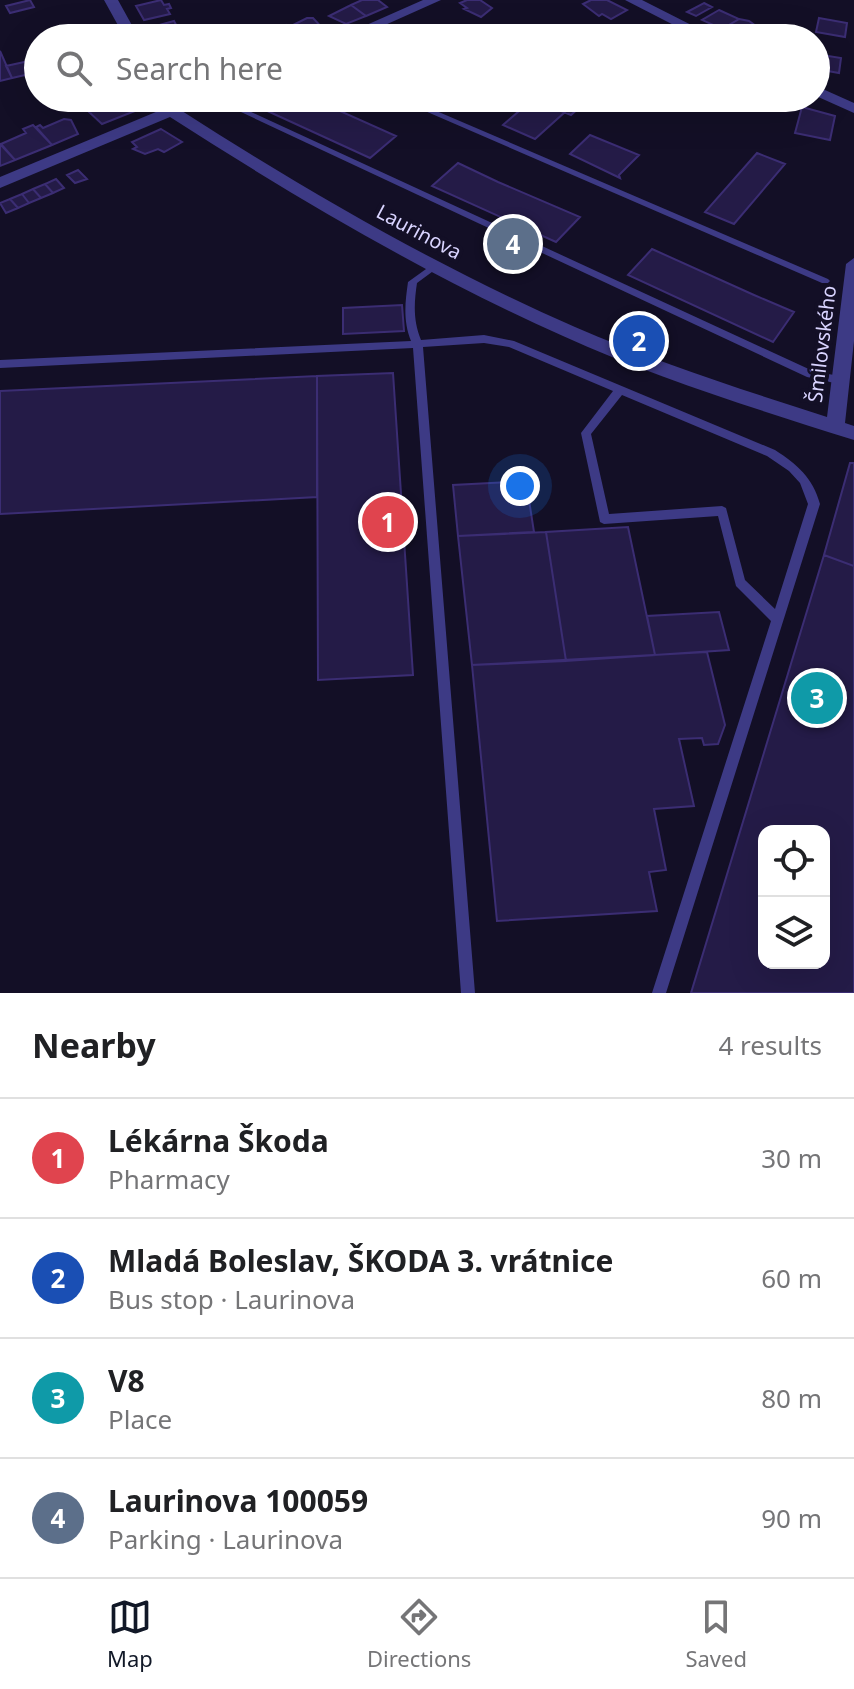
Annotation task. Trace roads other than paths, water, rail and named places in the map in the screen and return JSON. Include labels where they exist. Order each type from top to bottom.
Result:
[{"type":"street","points":[[111,0],[124,24]]},
{"type":"street","points":[[377,24],[434,0]]},
{"type":"street","points":[[632,0],[681,24]]},
{"type":"street","points":[[830,97],[854,109]]},
{"type":"street","points":[[0,183],[151,112]]},
{"type":"street","name":"Laurinova","points":[[180,112],[266,172],[433,267],[570,332],[835,429],[854,433]]},
{"type":"street","name":"Šmilovského","points":[[835,429],[854,264]]},
{"type":"lane","points":[[245,112],[797,368],[839,380]]},
{"type":"lane","points":[[432,112],[825,281]]},
{"type":"lane","points":[[433,267],[413,282],[408,307],[411,333],[418,344],[468,993]]},
{"type":"lane","points":[[0,364],[484,339],[511,344],[771,453],[792,466],[811,488],[814,504],[659,993]]},
{"type":"lane","points":[[620,390],[586,433],[604,519],[722,511],[740,582],[776,618]]},
{"type":"place","name":"Laurinova 100059","points":[[513,244]]},
{"type":"place","name":"Mladá Boleslav, ŠKODA 3. vrátnice","points":[[639,341]]},
{"type":"place","name":"Lékárna Škoda","points":[[388,522]]},
{"type":"place","name":"V8","points":[[817,698]]}]
